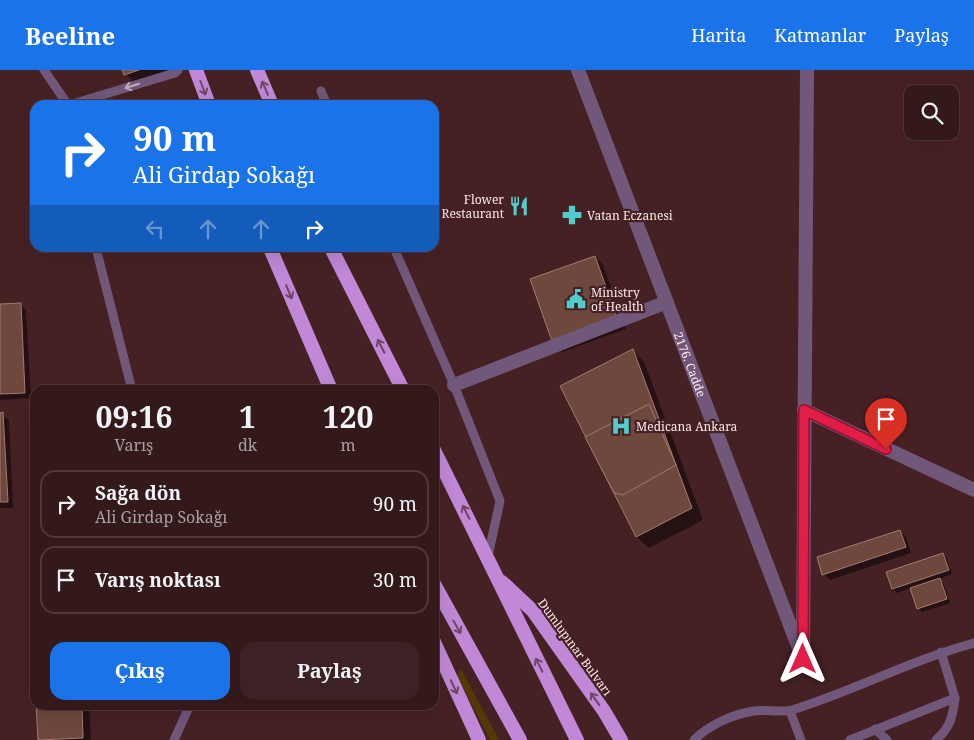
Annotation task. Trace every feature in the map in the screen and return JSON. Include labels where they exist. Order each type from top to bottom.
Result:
[{"type":"highway","points":[[196,70],[207,100]]},
{"type":"highway","points":[[257,70],[270,100]]},
{"type":"highway","points":[[272,252],[329,385]]},
{"type":"highway","points":[[333,252],[400,385]]},
{"type":"highway","name":"Dumlupınar Bulvarı","points":[[439,460],[577,740]]},
{"type":"highway","name":"Dumlupınar Bulvarı","points":[[497,578],[533,612],[604,711],[621,740]]},
{"type":"highway","points":[[439,593],[520,740]]},
{"type":"highway","points":[[439,653],[479,740]]},
{"type":"street","name":"2176. Cadde","points":[[578,70],[803,659],[804,410]]},
{"type":"street","points":[[806,70],[804,410],[971,489],[974,502]]},
{"type":"street","points":[[454,385],[667,302]]},
{"type":"lane","points":[[44,70],[65,100]]},
{"type":"lane","points":[[86,100],[175,73],[178,70]]},
{"type":"lane","points":[[321,92],[325,100]]},
{"type":"lane","points":[[97,252],[131,385]]},
{"type":"lane","points":[[396,252],[454,385],[500,501],[488,556]]},
{"type":"lane","points":[[694,740],[704,730],[731,718],[754,711],[790,710],[941,652],[974,643]]},
{"type":"lane","points":[[936,740],[944,733],[952,719],[954,698],[941,652]]},
{"type":"lane","points":[[850,740],[954,698]]},
{"type":"lane","points":[[174,740],[188,710]]},
{"type":"lane","points":[[790,710],[801,740]]},
{"type":"lane","points":[[875,729],[887,740]]},
{"type":"shaded area","points":[[461,669],[499,740],[490,740],[457,676]]},
{"type":"building","points":[[122,70],[139,70],[124,75]]},
{"type":"building","points":[[595,256],[618,321],[553,344],[530,279]]},
{"type":"building","points":[[21,303],[25,393],[0,394],[0,304]]},
{"type":"building","name":"Medicana Ankara","points":[[633,349],[692,508],[636,537],[560,386]]},
{"type":"building","points":[[649,404],[676,465],[623,495],[614,493],[585,437]]},
{"type":"building","points":[[3,412],[8,502],[0,502],[0,413]]},
{"type":"building","points":[[900,530],[906,547],[822,575],[817,557]]},
{"type":"building","points":[[943,553],[949,570],[892,589],[886,572]]},
{"type":"building","points":[[940,578],[947,599],[917,609],[910,588]]},
{"type":"building","points":[[36,710],[82,710],[83,738],[38,740]]},
{"type":"place","name":"Flower Restaurant","points":[[519,206]]},
{"type":"place","name":"Vatan Eczanesi","points":[[572,215]]},
{"type":"place","name":"Ministry of Health","points":[[576,299]]},
{"type":"place","name":"Medicana Ankara","points":[[621,426]]},
{"type":"route","points":[[803,659],[804,410],[886,449]]}]
